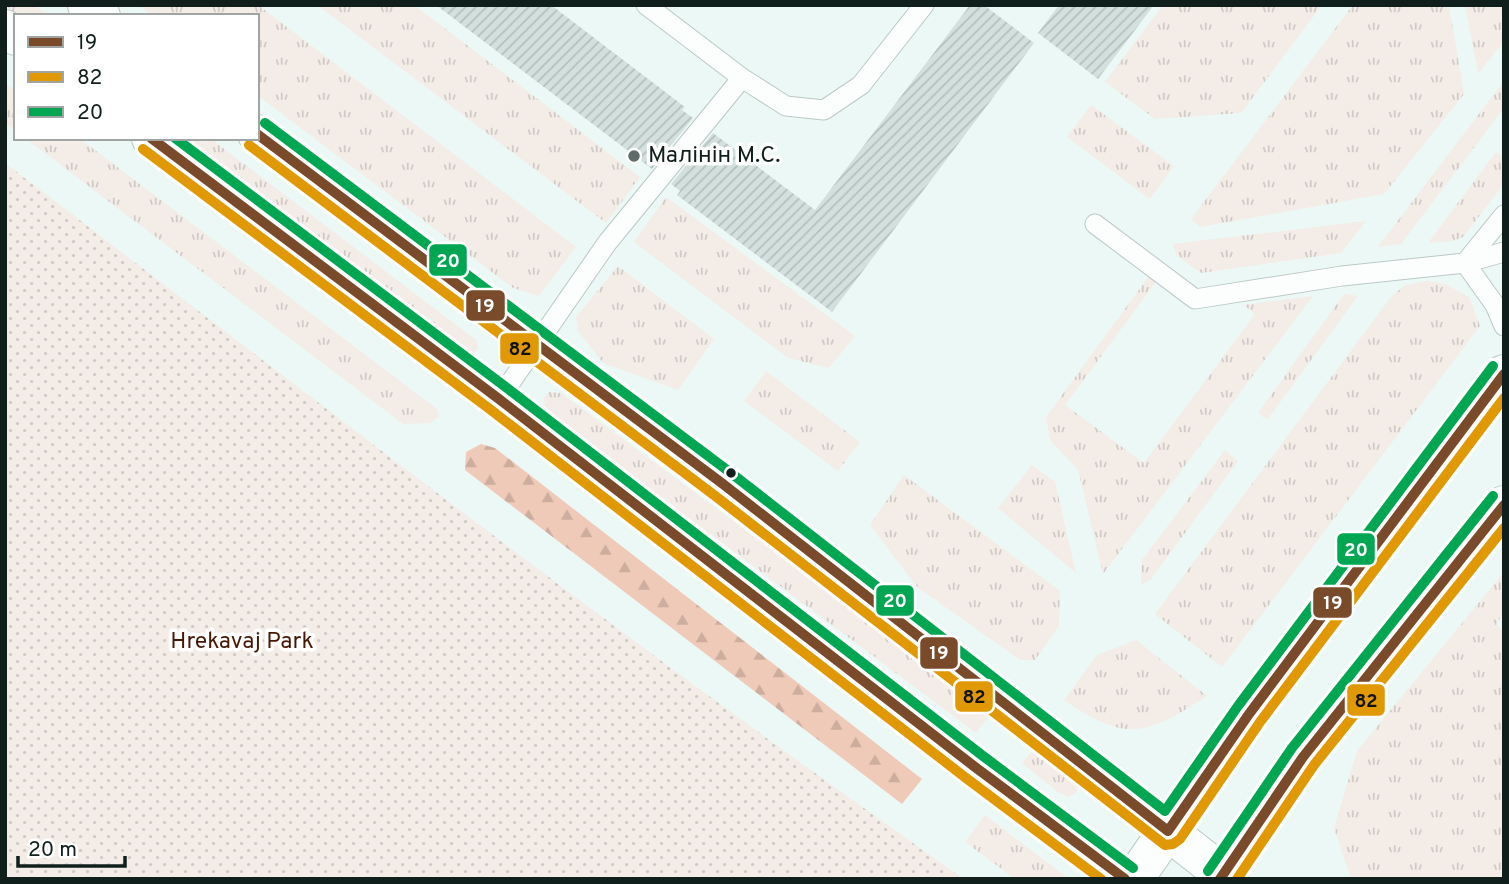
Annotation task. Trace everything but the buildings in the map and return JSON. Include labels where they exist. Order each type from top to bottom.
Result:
[{"type":"main road","points":[[259,136],[723,484],[1224,877],[1303,757],[1504,505]]},
{"type":"main road","points":[[155,140],[499,398],[1125,879]]},
{"type":"main road","points":[[1134,879],[1249,714],[1504,374]]},
{"type":"lane","points":[[646,5],[742,78],[786,106],[824,110],[861,85],[924,5]]},
{"type":"lane","points":[[499,398],[607,243],[742,78]]},
{"type":"lane","points":[[1465,263],[1504,215]]},
{"type":"lane","points":[[1095,223],[1195,299],[1342,276],[1465,263],[1504,253]]},
{"type":"lane","points":[[1465,263],[1495,304],[1504,326]]},
{"type":"green space","points":[[5,5],[35,5],[46,14],[16,14]]},
{"type":"green space","points":[[139,5],[258,5],[576,247],[539,296],[513,288],[259,97],[259,14],[150,14]]},
{"type":"green space","points":[[317,5],[414,5],[640,177],[606,223]]},
{"type":"green space","points":[[1163,5],[1322,5],[1241,113],[1155,119],[1105,82]]},
{"type":"green space","points":[[1353,5],[1449,5],[1464,94],[1384,194],[1200,227],[1191,219]]},
{"type":"green space","points":[[1465,5],[1502,5],[1504,41],[1478,74]]},
{"type":"green space","points":[[1504,81],[1504,108],[1401,244],[1378,247]]},
{"type":"green space","points":[[5,83],[14,90],[14,130],[5,123]]},
{"type":"green space","points":[[1091,105],[1174,166],[1150,199],[1067,137]]},
{"type":"green space","points":[[28,140],[82,140],[437,409],[439,416],[430,423],[403,424]]},
{"type":"green space","points":[[182,140],[213,140],[476,340],[478,348],[472,356]]},
{"type":"green space","points":[[1496,152],[1504,158],[1504,184],[1463,237],[1453,241],[1428,243]]},
{"type":"green space","name":"Hrekavaj Park","points":[[5,163],[600,616],[964,879],[5,879]]},
{"type":"green space","points":[[666,197],[855,336],[829,368],[788,358],[634,242]]},
{"type":"green space","points":[[1366,221],[1341,253],[1201,273],[1176,255],[1173,244]]},
{"type":"green space","points":[[618,266],[714,339],[678,390],[603,363],[578,331],[576,317]]},
{"type":"green space","points":[[1149,276],[1158,279],[1065,405],[1144,463],[1255,314],[1244,305],[1313,296],[1103,574],[1078,470],[1050,440],[1046,417]]},
{"type":"green space","points":[[1427,281],[1445,284],[1469,297],[1480,326],[1222,667],[1155,614],[1391,297],[1405,285]]},
{"type":"green space","points":[[1344,294],[1358,296],[1267,420],[1258,413]]},
{"type":"green space","points":[[766,371],[860,442],[838,471],[744,401]]},
{"type":"green space","points":[[549,392],[561,393],[991,713],[976,733],[545,410],[544,398]]},
{"type":"green space","points":[[481,444],[495,448],[922,779],[902,804],[465,470],[466,452]]},
{"type":"green space","points":[[1225,450],[1238,461],[1151,579],[1141,585],[1142,560]]},
{"type":"green space","points":[[1032,465],[1055,482],[1076,573],[998,508]]},
{"type":"green space","points":[[904,475],[1060,591],[1059,626],[1035,660],[1020,660],[917,587],[870,525]]},
{"type":"green space","points":[[1504,572],[1504,613],[1496,624],[1504,631],[1504,879],[1351,879],[1334,828],[1357,751]]},
{"type":"green space","points":[[1136,640],[1207,696],[1167,720],[1136,729],[1104,723],[1064,700],[1097,655]]},
{"type":"green space","points":[[1036,747],[1078,783],[1076,793],[1069,797],[1058,792],[1022,763]]},
{"type":"green space","points":[[985,815],[1069,879],[1015,879],[965,842]]},
{"type":"transit line","name":"20","points":[[265,123],[731,473],[1165,811],[1238,706],[1493,366]]},
{"type":"transit line","name":"19","points":[[259,136],[723,484],[1168,831],[1249,714],[1504,374]]},
{"type":"transit line","name":"19","points":[[154,140],[499,399],[975,767],[1125,879]]},
{"type":"transit line","name":"20","points":[[178,140],[507,388],[983,756],[1133,868]]},
{"type":"transit line","name":"82","points":[[249,145],[714,495],[1165,845],[1180,839],[1260,722],[1504,398]]},
{"type":"transit line","name":"82","points":[[143,149],[491,410],[966,778],[1101,879]]},
{"type":"transit line","name":"20","points":[[1208,871],[1292,748],[1493,496]]},
{"type":"transit line","name":"19","points":[[1220,879],[1303,757],[1504,505]]},
{"type":"transit line","name":"82","points":[[1237,879],[1314,765],[1504,528]]},
{"type":"place","name":"Малінін М.С.","points":[[634,156]]}]
